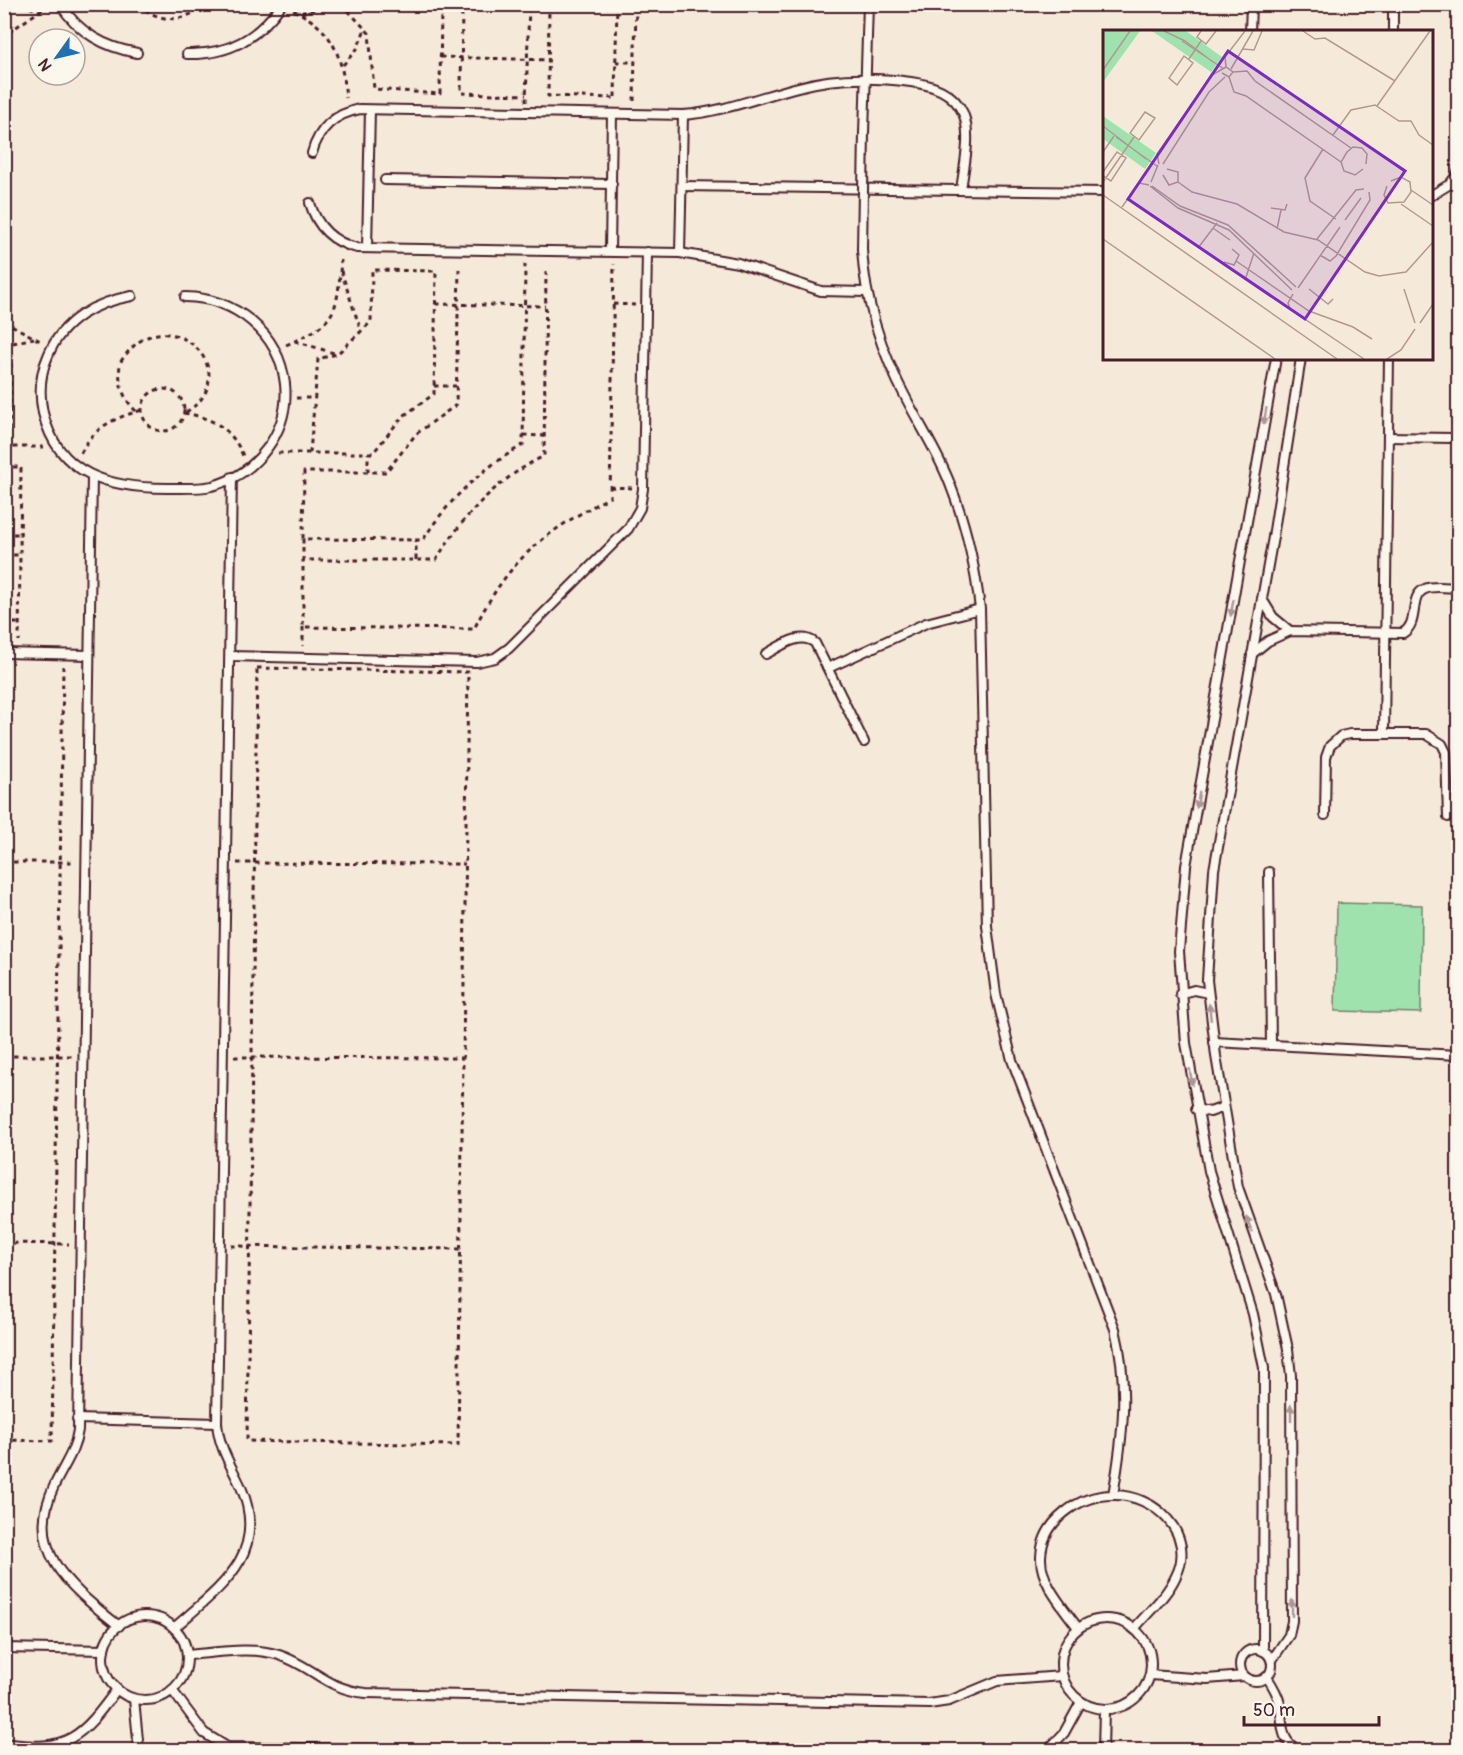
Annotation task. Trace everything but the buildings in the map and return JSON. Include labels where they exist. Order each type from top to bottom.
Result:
[{"type":"lane","points":[[60,4],[88,35],[120,50],[137,53]]},
{"type":"lane","points":[[868,4],[862,249],[866,292],[876,327],[896,379],[950,484],[970,545],[980,609],[987,926],[996,994],[1012,1060],[1118,1339],[1124,1371],[1125,1413],[1113,1494]]},
{"type":"lane","points":[[1250,30],[1251,4]]},
{"type":"lane","points":[[1393,4],[1393,30]]},
{"type":"lane","points":[[187,54],[216,53],[244,42],[267,24],[282,5]]},
{"type":"lane","points":[[312,153],[320,132],[328,123],[348,112],[370,110],[683,116],[730,108],[817,82],[866,78],[930,85],[950,95],[957,103],[962,112],[967,133],[962,190]]},
{"type":"lane","points":[[367,248],[370,110]]},
{"type":"lane","points":[[612,114],[612,251]]},
{"type":"lane","points":[[680,253],[683,116]]},
{"type":"lane","points":[[1433,194],[1450,184],[1458,173]]},
{"type":"lane","points":[[385,180],[612,184]]},
{"type":"lane","points":[[682,186],[1103,192]]},
{"type":"lane","points":[[310,203],[314,215],[327,234],[346,245],[367,248],[680,253],[738,263],[821,291],[866,292]]},
{"type":"lane","points":[[230,656],[477,662],[495,658],[509,648],[628,529],[640,508],[643,489],[647,252]]},
{"type":"lane","points":[[132,296],[100,303],[85,311],[60,333],[51,347],[43,371],[41,397],[46,422],[58,447],[76,466],[92,477],[114,485],[137,488],[212,486],[248,469],[265,453],[278,431],[285,397],[282,374],[274,350],[256,324],[231,306],[201,297],[185,297]]},
{"type":"lane","points":[[1263,1651],[1264,1368],[1254,1314],[1217,1200],[1196,1109],[1180,994],[1180,908],[1275,360]]},
{"type":"lane","points":[[1272,1660],[1263,1651],[1251,1650],[1242,1658],[1241,1671],[1244,1676],[1255,1682],[1267,1677],[1272,1667],[1272,1660],[1289,1635],[1292,1621],[1291,1376],[1276,1294],[1238,1187],[1208,993],[1209,925],[1214,870],[1301,360]]},
{"type":"lane","points":[[1384,734],[1389,360]]},
{"type":"lane","points":[[1388,437],[1452,438]]},
{"type":"lane","points":[[92,477],[78,1419],[74,1450],[49,1497],[46,1513],[48,1545],[53,1560],[70,1587],[119,1626]]},
{"type":"lane","points":[[174,1628],[233,1573],[243,1556],[248,1537],[248,1510],[245,1497],[220,1445],[217,1423],[232,477]]},
{"type":"lane","points":[[1251,655],[1268,641],[1290,631],[1398,635],[1411,627],[1417,598],[1424,589],[1458,588]]},
{"type":"lane","points":[[1262,598],[1273,617],[1290,631]]},
{"type":"lane","points":[[828,668],[926,623],[980,609]]},
{"type":"lane","points":[[766,654],[798,638],[807,638],[818,646],[864,742]]},
{"type":"lane","points":[[4,654],[89,655]]},
{"type":"lane","points":[[1325,815],[1326,757],[1330,746],[1341,736],[1426,734],[1442,744],[1448,761],[1448,817]]},
{"type":"lane","points":[[1269,872],[1271,1045]]},
{"type":"lane","points":[[1180,994],[1194,990],[1208,993]]},
{"type":"lane","points":[[1214,1042],[1458,1055]]},
{"type":"lane","points":[[1196,1109],[1210,1112],[1224,1107]]},
{"type":"lane","points":[[78,1419],[217,1423]]},
{"type":"lane","points":[[1078,1628],[1044,1578],[1041,1558],[1044,1538],[1055,1520],[1072,1508],[1097,1497],[1113,1494],[1152,1505],[1173,1523],[1180,1539],[1181,1557],[1177,1575],[1168,1590],[1134,1629]]},
{"type":"lane","points":[[147,1616],[157,1618],[174,1628],[185,1644],[187,1655],[184,1674],[172,1690],[154,1699],[134,1699],[117,1689],[105,1671],[104,1650],[112,1633],[119,1626],[137,1617],[147,1616]]},
{"type":"lane","points":[[1106,1619],[1116,1620],[1134,1629],[1146,1645],[1150,1655],[1150,1675],[1141,1694],[1124,1706],[1104,1710],[1081,1702],[1069,1691],[1062,1676],[1061,1655],[1065,1645],[1078,1628],[1086,1623],[1106,1619]]},
{"type":"lane","points":[[4,1648],[104,1650]]},
{"type":"lane","points":[[187,1655],[268,1652],[291,1660],[331,1685],[366,1693],[929,1704],[949,1701],[997,1681],[1062,1676]]},
{"type":"lane","points":[[1150,1675],[1208,1679],[1244,1676]]},
{"type":"lane","points":[[1267,1677],[1277,1694],[1284,1737],[1289,1744],[1299,1750]]},
{"type":"lane","points":[[4,1743],[49,1745],[73,1738],[93,1722],[117,1689]]},
{"type":"lane","points":[[172,1690],[204,1733],[219,1744],[227,1746],[453,1750]]},
{"type":"lane","points":[[134,1699],[139,1750]]},
{"type":"lane","points":[[1048,1750],[1064,1733],[1081,1702]]},
{"type":"lane","points":[[1103,1750],[1104,1710]]},
{"type":"path","points":[[21,4],[40,11]]},
{"type":"path","points":[[4,40],[12,30],[50,4]]},
{"type":"path","points":[[138,4],[147,12],[166,19],[186,17],[205,4]]},
{"type":"path","points":[[300,14],[334,4]]},
{"type":"path","points":[[342,4],[369,33],[374,89],[440,94],[441,4]]},
{"type":"path","points":[[462,4],[461,93],[526,95],[529,4]]},
{"type":"path","points":[[549,4],[548,96],[615,98],[617,4]]},
{"type":"path","points":[[634,115],[636,4]]},
{"type":"path","points":[[282,5],[300,14],[329,38],[343,66],[346,98]]},
{"type":"path","points":[[343,66],[357,49],[365,29]]},
{"type":"path","points":[[440,57],[548,60]]},
{"type":"path","points":[[616,62],[635,62]]},
{"type":"path","points":[[303,539],[423,540],[449,504],[472,480],[523,445],[525,250]]},
{"type":"path","points":[[303,627],[474,629],[494,592],[523,556],[562,523],[610,497],[612,251]]},
{"type":"path","points":[[274,350],[319,329],[332,315],[338,301],[341,260]]},
{"type":"path","points":[[340,268],[362,331]]},
{"type":"path","points":[[303,658],[304,472],[386,472],[416,434],[456,405],[459,269]]},
{"type":"path","points":[[265,453],[310,453],[368,452],[372,453],[402,417],[434,394],[436,271],[372,270],[371,322],[338,354],[318,359],[310,453]]},
{"type":"path","points":[[303,560],[436,560],[479,501],[510,475],[544,456],[546,271]]},
{"type":"path","points":[[436,303],[546,306]]},
{"type":"path","points":[[613,304],[646,306]]},
{"type":"path","points":[[4,321],[51,347]]},
{"type":"path","points":[[136,411],[123,394],[120,384],[120,363],[142,339],[151,335],[171,333],[198,348],[205,356],[209,372],[203,396],[184,412],[178,425],[172,429],[159,430],[147,422],[142,410],[144,402],[154,391],[168,389],[181,398],[184,412]]},
{"type":"path","points":[[4,345],[34,338]]},
{"type":"path","points":[[295,341],[338,354]]},
{"type":"path","points":[[4,358],[11,363],[7,447],[58,447]]},
{"type":"path","points":[[434,386],[456,386]]},
{"type":"path","points":[[285,397],[315,398]]},
{"type":"path","points":[[76,466],[84,445],[98,428],[117,417],[142,410]]},
{"type":"path","points":[[184,412],[207,417],[228,431],[248,469]]},
{"type":"path","points":[[523,435],[544,436]]},
{"type":"path","points":[[368,452],[368,472]]},
{"type":"path","points":[[4,466],[21,467],[19,654]]},
{"type":"path","points":[[610,487],[643,489]]},
{"type":"path","points":[[4,534],[20,534]]},
{"type":"path","points":[[416,540],[416,560]]},
{"type":"path","points":[[4,555],[20,555]]},
{"type":"path","points":[[4,623],[20,623]]},
{"type":"path","points":[[4,1440],[52,1441],[64,666],[52,666]]},
{"type":"path","points":[[257,669],[468,672],[465,864],[458,1445],[247,1441],[257,669]]},
{"type":"path","points":[[4,862],[86,862]]},
{"type":"path","points":[[226,863],[465,864]]},
{"type":"path","points":[[4,1056],[83,1056]]},
{"type":"path","points":[[223,1057],[463,1058]]},
{"type":"path","points":[[4,1243],[80,1244]]},
{"type":"path","points":[[220,1246],[460,1249]]},
{"type":"green space","points":[[1337,903],[1422,905],[1421,1013],[1335,1011]]}]
